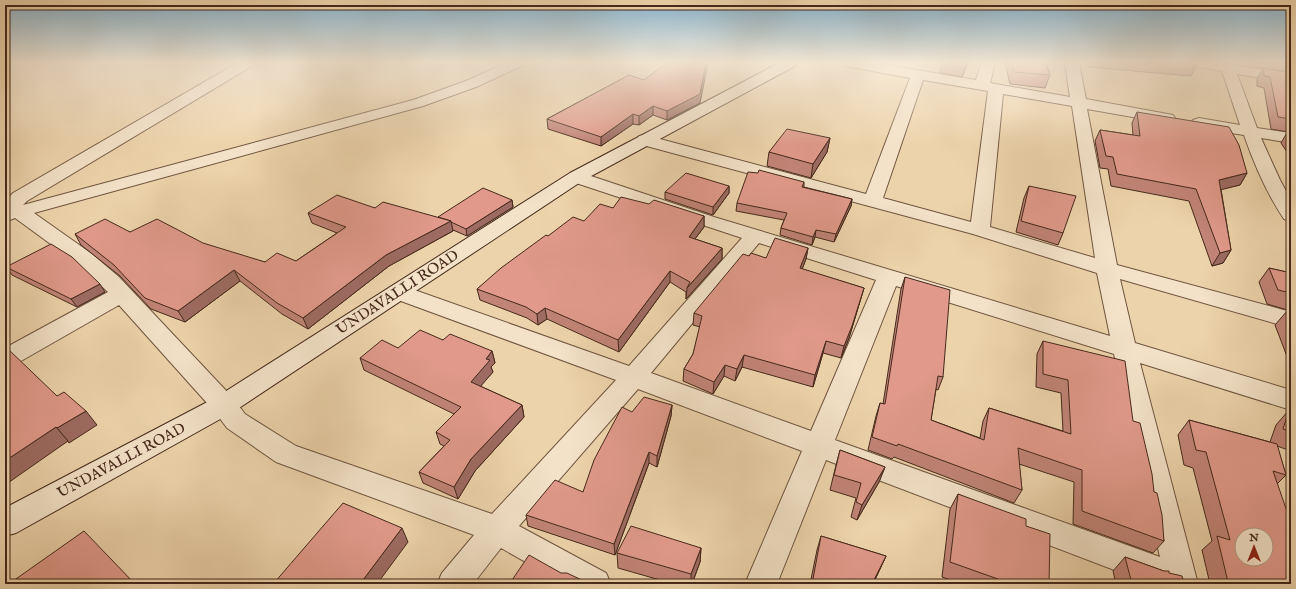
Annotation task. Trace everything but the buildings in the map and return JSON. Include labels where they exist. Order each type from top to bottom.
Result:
[{"type":"street","points":[[200,90],[20,197],[9,208],[12,214],[85,259],[111,282],[224,404],[236,420],[286,454],[497,530],[595,584]]},
{"type":"street","points":[[12,214],[418,103],[453,90]]},
{"type":"street","name":"UNDAVALLI ROAD","points":[[5,523],[224,404],[576,177],[738,90]]},
{"type":"street","points":[[873,201],[912,90]]},
{"type":"street","points":[[980,230],[989,90]]},
{"type":"street","points":[[1008,90],[1291,138]]},
{"type":"street","points":[[1075,90],[1107,269],[1124,348],[1181,582]]},
{"type":"street","points":[[1236,90],[1250,131],[1288,206]]},
{"type":"street","points":[[645,140],[980,230],[1107,269],[1291,320]]},
{"type":"street","points":[[576,177],[754,235],[1291,400]]},
{"type":"street","points":[[453,584],[497,530],[634,376],[754,235]]},
{"type":"street","points":[[761,584],[889,276]]},
{"type":"street","points":[[398,292],[634,376],[1181,582]]},
{"type":"street","points":[[5,359],[122,294]]}]
